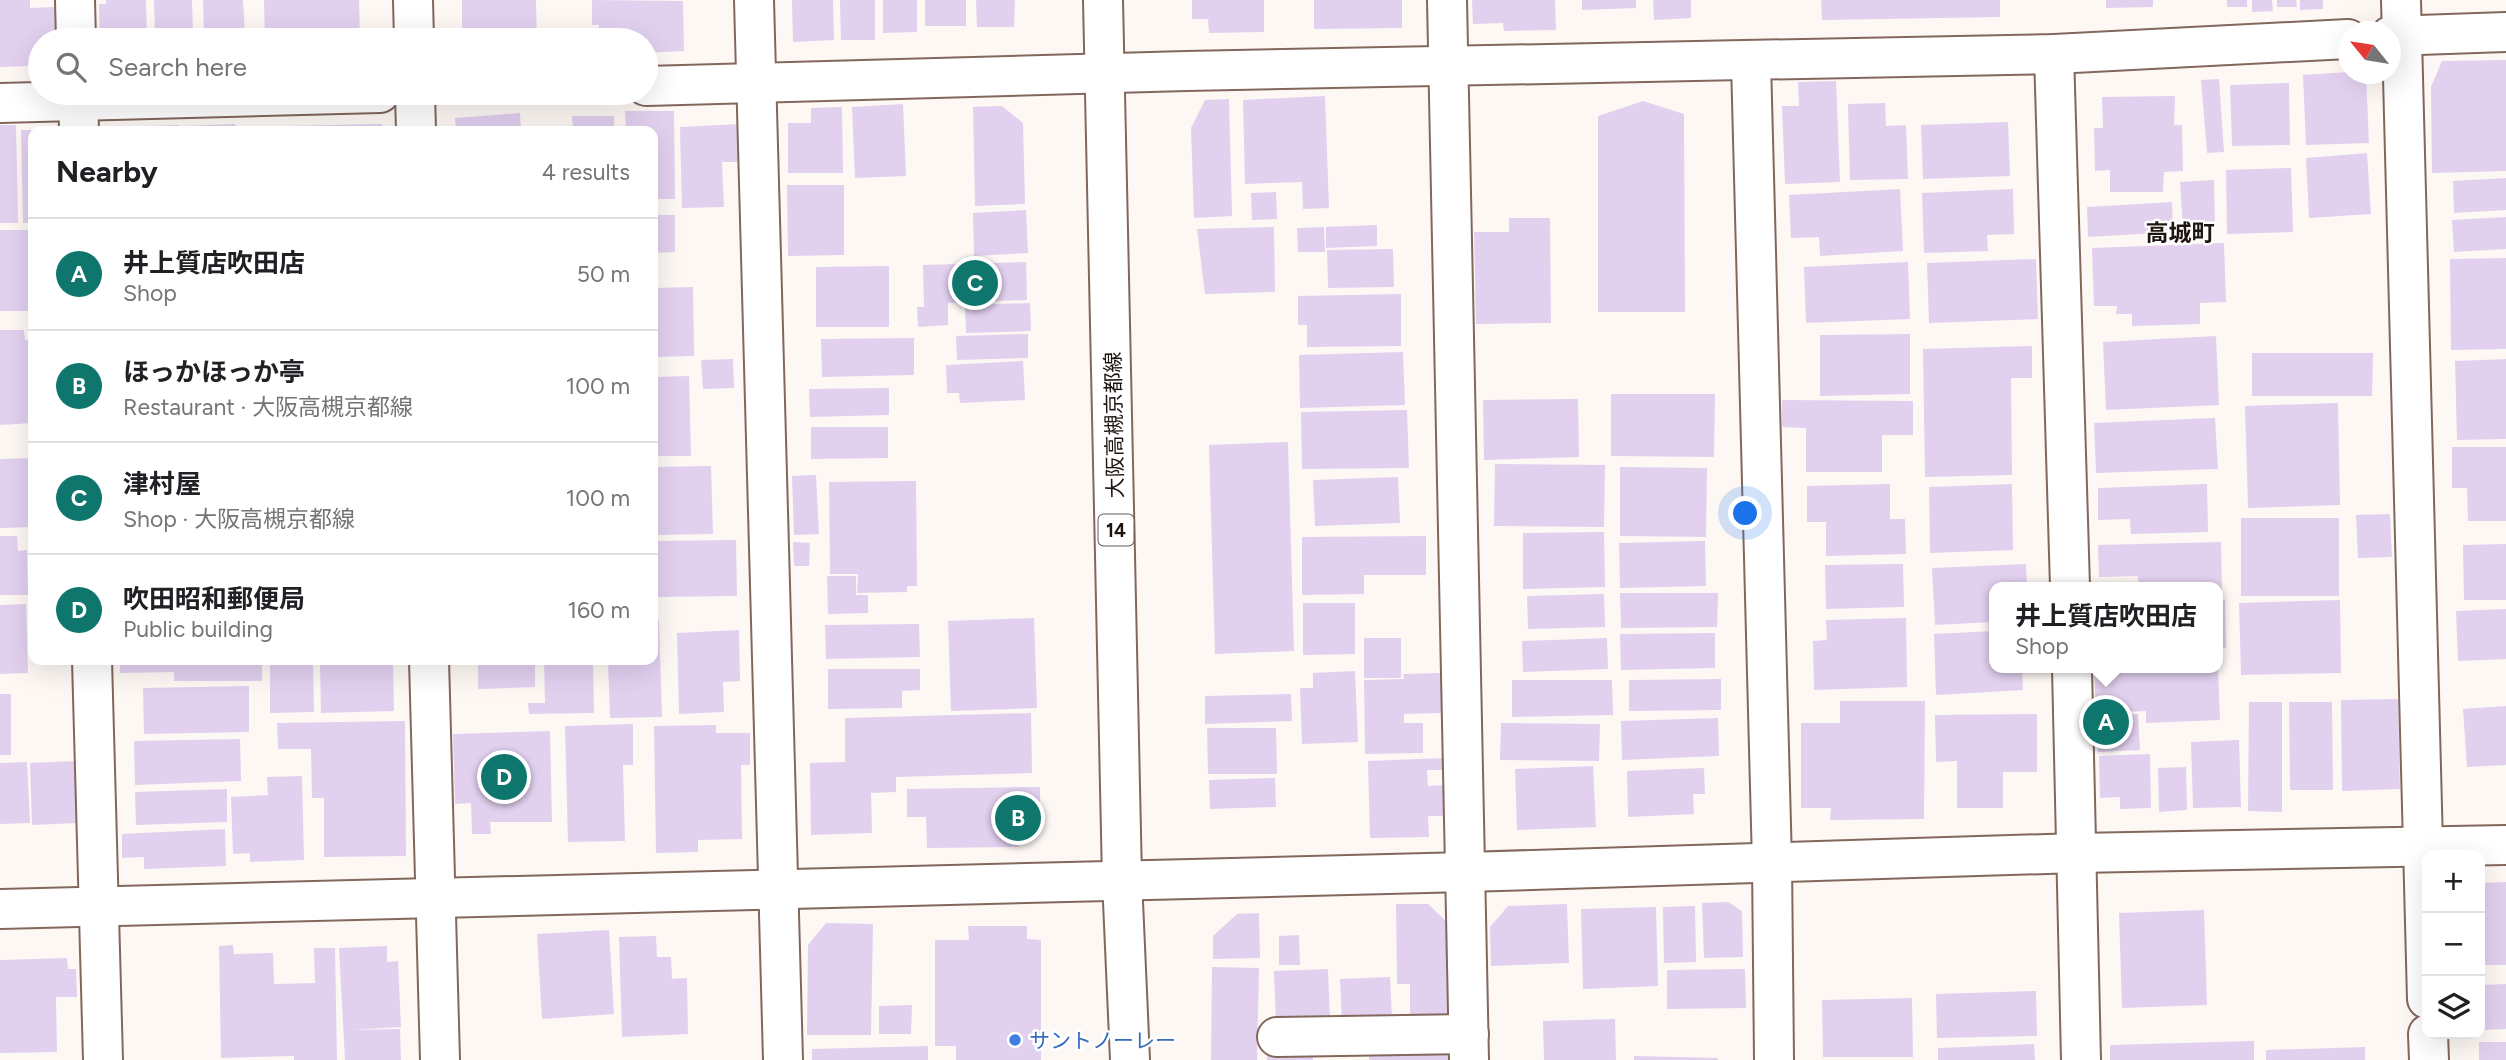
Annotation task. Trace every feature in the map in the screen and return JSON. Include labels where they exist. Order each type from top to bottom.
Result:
[{"type":"street","points":[[75,0],[76,28]]},
{"type":"street","points":[[413,0],[414,28]]},
{"type":"street","points":[[754,0],[783,1060]]},
{"type":"street","name":"大阪高槻京都線","points":[[1103,0],[1122,879],[1130,1060]]},
{"type":"street","points":[[1278,1037],[1469,1047],[1447,0]]},
{"type":"street","points":[[2401,24],[2506,32]]},
{"type":"street","points":[[658,86],[2054,54],[2338,40]]},
{"type":"street","points":[[2054,54],[2070,582]]},
{"type":"street","points":[[1751,62],[1772,863],[1774,1060]]},
{"type":"street","points":[[2400,84],[2426,976]]},
{"type":"street","points":[[0,103],[28,105]]},
{"type":"street","points":[[31,105],[78,108],[138,105]]},
{"type":"street","points":[[415,105],[416,126]]},
{"type":"street","points":[[92,665],[103,1060]]},
{"type":"street","points":[[429,665],[440,1060]]},
{"type":"street","points":[[2072,673],[2081,1060]]},
{"type":"street","points":[[0,909],[1466,872],[2077,853],[2506,845]]},
{"type":"street","points":[[2428,1039],[2429,1060]]},
{"type":"building","points":[[0,0],[30,0],[30,8],[55,7],[56,28],[28,28],[28,66],[0,67]]},
{"type":"building","points":[[106,0],[146,0],[147,28],[100,28],[99,4],[106,4]]},
{"type":"building","points":[[154,0],[192,0],[193,28],[155,28]]},
{"type":"building","points":[[203,0],[243,0],[245,28],[204,28]]},
{"type":"building","points":[[264,0],[359,0],[360,28],[265,28]]},
{"type":"building","points":[[462,0],[536,0],[537,28],[462,28]]},
{"type":"building","points":[[592,0],[683,1],[684,51],[658,52],[658,28],[599,28],[599,25],[592,25]]},
{"type":"building","points":[[792,0],[833,0],[834,40],[793,42]]},
{"type":"building","points":[[840,0],[875,0],[875,40],[841,40]]},
{"type":"building","points":[[883,0],[917,0],[917,32],[883,33]]},
{"type":"building","points":[[925,0],[966,0],[966,26],[925,26]]},
{"type":"building","points":[[976,0],[1015,0],[1014,27],[977,27]]},
{"type":"building","points":[[1192,0],[1264,0],[1264,32],[1209,33],[1208,19],[1192,19]]},
{"type":"building","points":[[1314,0],[1402,0],[1402,28],[1314,29]]},
{"type":"building","points":[[1472,0],[1555,0],[1556,30],[1504,31],[1503,23],[1473,24]]},
{"type":"building","points":[[1582,0],[1636,0],[1636,8],[1582,10]]},
{"type":"building","points":[[1653,0],[1691,0],[1691,18],[1654,20]]},
{"type":"building","points":[[1821,0],[2000,0],[2000,17],[1822,20]]},
{"type":"building","points":[[2106,0],[2153,0],[2153,7],[2106,8]]},
{"type":"building","points":[[2227,0],[2247,0],[2247,7],[2227,7]]},
{"type":"building","points":[[2252,0],[2272,0],[2273,11],[2252,12]]},
{"type":"building","points":[[2277,0],[2296,0],[2297,7],[2277,7]]},
{"type":"building","points":[[2300,0],[2323,0],[2323,9],[2300,10]]},
{"type":"building","points":[[2506,60],[2506,171],[2432,173],[2431,87],[2442,61]]},
{"type":"building","points":[[2338,73],[2338,84],[2366,84],[2369,143],[2306,145],[2303,75]]},
{"type":"building","points":[[2219,79],[2224,152],[2207,153],[2201,80]]},
{"type":"building","points":[[1836,81],[1840,182],[1785,184],[1782,106],[1799,106],[1798,82]]},
{"type":"building","points":[[2289,83],[2290,145],[2232,146],[2230,85]]},
{"type":"building","points":[[1325,96],[1329,208],[1303,209],[1302,182],[1245,184],[1243,100]]},
{"type":"building","points":[[2175,96],[2174,125],[2182,125],[2183,171],[2164,172],[2163,192],[2110,192],[2110,170],[2095,171],[2094,128],[2103,128],[2102,97]]},
{"type":"building","points":[[1229,99],[1232,216],[1194,218],[1191,128],[1205,100]]},
{"type":"building","points":[[1643,101],[1684,114],[1685,312],[1598,312],[1598,116]]},
{"type":"building","points":[[1885,103],[1886,126],[1906,125],[1908,179],[1850,180],[1848,104]]},
{"type":"building","points":[[903,104],[906,176],[855,178],[852,107]]},
{"type":"building","points":[[1002,106],[1023,123],[1025,204],[975,206],[973,107]]},
{"type":"building","points":[[842,107],[843,173],[788,173],[788,123],[811,123],[811,108]]},
{"type":"building","points":[[625,111],[674,111],[675,199],[658,199],[658,126],[626,126]]},
{"type":"building","points":[[520,113],[521,126],[456,126],[455,118]]},
{"type":"building","points":[[572,116],[614,116],[614,126],[573,126]]},
{"type":"building","points":[[2008,122],[2010,176],[1923,179],[1921,125]]},
{"type":"building","points":[[235,124],[235,126],[183,126]]},
{"type":"building","points":[[382,124],[382,126],[286,126]]},
{"type":"building","points":[[740,124],[741,162],[722,162],[724,207],[682,208],[680,127]]},
{"type":"building","points":[[0,125],[16,125],[18,223],[0,223]]},
{"type":"building","points":[[21,130],[28,130],[28,223],[23,223]]},
{"type":"building","points":[[2367,153],[2371,214],[2309,218],[2306,158]]},
{"type":"building","points":[[2291,168],[2293,232],[2227,234],[2226,170]]},
{"type":"building","points":[[2506,178],[2506,210],[2454,213],[2453,181]]},
{"type":"building","points":[[2214,180],[2215,227],[2183,229],[2180,182]]},
{"type":"building","points":[[787,185],[844,185],[844,255],[788,256]]},
{"type":"building","points":[[1900,189],[1903,251],[1820,256],[1819,237],[1791,238],[1789,195]]},
{"type":"building","points":[[2013,189],[2014,234],[1987,235],[1988,251],[1924,253],[1922,193]]},
{"type":"building","points":[[1276,192],[1277,219],[1252,220],[1251,193]]},
{"type":"building","points":[[2172,202],[2173,232],[2088,237],[2087,207]]},
{"type":"building","points":[[1026,210],[1028,253],[974,256],[973,213]]},
{"type":"building","points":[[658,215],[675,215],[675,252],[658,253]]},
{"type":"building","points":[[2506,217],[2506,249],[2454,252],[2452,220]]},
{"type":"building","points":[[1509,218],[1550,218],[1551,323],[1476,324],[1474,232],[1509,232]]},
{"type":"building","points":[[1377,225],[1377,246],[1326,248],[1326,227]]},
{"type":"building","points":[[1274,227],[1275,292],[1205,294],[1197,229]]},
{"type":"building","points":[[1324,227],[1325,252],[1298,252],[1297,228]]},
{"type":"building","points":[[0,230],[28,230],[28,311],[0,311]]},
{"type":"building","points":[[2224,243],[2226,302],[2200,303],[2200,324],[2132,326],[2132,314],[2116,314],[2117,306],[2094,306],[2092,248]]},
{"type":"building","points":[[1393,249],[1394,287],[1328,288],[1327,250]]},
{"type":"building","points":[[2506,258],[2506,349],[2451,350],[2450,259]]},
{"type":"building","points":[[2036,259],[2038,319],[1929,323],[1927,263]]},
{"type":"building","points":[[1026,262],[1027,300],[948,303],[948,325],[918,327],[917,307],[924,307],[923,265]]},
{"type":"building","points":[[1908,262],[1910,319],[1806,323],[1804,267]]},
{"type":"building","points":[[889,266],[889,327],[816,327],[816,267]]},
{"type":"building","points":[[693,287],[694,356],[658,357],[658,288]]},
{"type":"building","points":[[1401,294],[1401,346],[1307,347],[1307,325],[1298,325],[1298,296]]},
{"type":"building","points":[[1030,303],[1031,331],[966,333],[965,305]]},
{"type":"building","points":[[0,330],[24,330],[25,340],[28,340],[28,423],[0,425]]},
{"type":"building","points":[[1028,334],[1028,358],[957,360],[956,336]]},
{"type":"building","points":[[1910,334],[1910,394],[1820,396],[1820,335]]},
{"type":"building","points":[[2216,336],[2219,405],[2106,410],[2103,342]]},
{"type":"building","points":[[914,338],[914,375],[822,377],[821,339]]},
{"type":"building","points":[[2032,346],[2032,378],[2011,378],[2012,475],[1925,477],[1923,349]]},
{"type":"building","points":[[1403,352],[1405,405],[1300,408],[1299,355]]},
{"type":"building","points":[[2252,353],[2373,353],[2372,396],[2252,396]]},
{"type":"building","points":[[733,359],[734,388],[703,389],[701,360]]},
{"type":"building","points":[[2506,359],[2506,439],[2457,440],[2455,361]]},
{"type":"building","points":[[1023,361],[1025,400],[960,403],[959,393],[947,393],[946,365]]},
{"type":"building","points":[[689,376],[691,456],[658,456],[658,377]]},
{"type":"building","points":[[889,388],[889,415],[810,417],[809,389]]},
{"type":"building","points":[[1611,394],[1715,394],[1714,457],[1611,456]]},
{"type":"building","points":[[1578,399],[1579,457],[1484,460],[1483,400]]},
{"type":"building","points":[[1782,400],[1913,401],[1913,435],[1882,435],[1882,472],[1806,472],[1806,428],[1782,427]]},
{"type":"building","points":[[2338,403],[2340,505],[2248,508],[2245,406]]},
{"type":"building","points":[[1407,410],[1409,468],[1302,469],[1301,412]]},
{"type":"building","points":[[2215,418],[2218,469],[2096,473],[2094,423]]},
{"type":"building","points":[[811,427],[888,427],[888,458],[811,459]]},
{"type":"building","points":[[1288,442],[1294,651],[1215,654],[1209,445]]},
{"type":"building","points":[[2452,447],[2506,447],[2506,521],[2468,521],[2467,488],[2452,488]]},
{"type":"building","points":[[28,458],[28,527],[0,528],[0,459]]},
{"type":"building","points":[[1495,464],[1605,465],[1604,527],[1494,526]]},
{"type":"building","points":[[711,466],[713,534],[658,535],[658,467]]},
{"type":"building","points":[[1620,467],[1707,468],[1706,537],[1620,536]]},
{"type":"building","points":[[816,475],[819,534],[794,535],[792,476]]},
{"type":"building","points":[[1398,477],[1400,523],[1315,526],[1313,480]]},
{"type":"building","points":[[916,481],[917,586],[907,586],[907,592],[857,593],[858,574],[830,574],[829,482]]},
{"type":"building","points":[[1890,484],[1890,519],[1905,519],[1906,554],[1826,556],[1826,522],[1807,522],[1807,486]]},
{"type":"building","points":[[2012,484],[2013,550],[1930,553],[1929,487]]},
{"type":"building","points":[[2207,484],[2208,532],[2131,534],[2130,519],[2098,520],[2098,488]]},
{"type":"building","points":[[2390,514],[2392,557],[2358,558],[2356,515]]},
{"type":"building","points":[[2241,518],[2339,518],[2339,596],[2241,596]]},
{"type":"building","points":[[1604,532],[1605,587],[1523,589],[1523,533]]},
{"type":"building","points":[[0,536],[17,536],[18,551],[27,550],[28,595],[0,595]]},
{"type":"building","points":[[1426,536],[1426,575],[1364,575],[1364,594],[1302,595],[1302,537]]},
{"type":"building","points":[[736,540],[737,596],[658,597],[658,541]]},
{"type":"building","points":[[1705,541],[1706,586],[1620,588],[1619,543]]},
{"type":"building","points":[[793,542],[810,543],[809,566],[794,566]]},
{"type":"building","points":[[2221,542],[2222,582],[2139,582],[2138,576],[2099,577],[2098,545]]},
{"type":"building","points":[[2506,544],[2506,600],[2464,600],[2463,545]]},
{"type":"building","points":[[1903,564],[1904,607],[1826,609],[1825,565]]},
{"type":"building","points":[[2026,564],[2027,582],[1989,582],[1989,622],[1935,625],[1932,568]]},
{"type":"building","points":[[827,576],[856,576],[856,595],[868,595],[868,613],[828,614]]},
{"type":"building","points":[[1620,593],[1718,593],[1717,627],[1621,628]]},
{"type":"building","points":[[1604,594],[1605,627],[1528,629],[1527,596]]},
{"type":"building","points":[[2223,600],[2225,600],[2226,648],[2223,648]]},
{"type":"building","points":[[2340,600],[2341,673],[2241,675],[2239,603]]},
{"type":"building","points":[[1303,603],[1355,603],[1355,654],[1303,655]]},
{"type":"building","points":[[26,604],[28,673],[0,674],[0,605]]},
{"type":"building","points":[[2506,609],[2506,659],[2458,661],[2456,611]]},
{"type":"building","points":[[1034,618],[1037,708],[951,711],[948,621]]},
{"type":"building","points":[[1906,618],[1907,687],[1814,690],[1813,641],[1827,640],[1826,620]]},
{"type":"building","points":[[658,620],[662,717],[610,718],[608,665],[658,665]]},
{"type":"building","points":[[919,624],[920,657],[826,659],[825,625]]},
{"type":"building","points":[[739,630],[740,681],[723,682],[724,712],[679,714],[677,633]]},
{"type":"building","points":[[1989,631],[1989,673],[2022,673],[2023,690],[1936,695],[1934,634]]},
{"type":"building","points":[[1715,633],[1715,668],[1621,670],[1620,634]]},
{"type":"building","points":[[1364,638],[1401,638],[1401,678],[1364,678]]},
{"type":"building","points":[[1607,638],[1608,669],[1523,672],[1522,641]]},
{"type":"building","points":[[120,665],[262,665],[262,681],[174,681],[174,672],[120,673]]},
{"type":"building","points":[[270,665],[313,665],[314,712],[270,713]]},
{"type":"building","points":[[320,665],[393,665],[394,711],[321,713]]},
{"type":"building","points":[[478,665],[535,665],[535,687],[478,689]]},
{"type":"building","points":[[544,665],[593,665],[594,713],[529,714],[528,703],[545,703]]},
{"type":"building","points":[[828,669],[920,669],[920,690],[902,691],[902,708],[828,709]]},
{"type":"building","points":[[1355,671],[1358,742],[1302,744],[1300,688],[1313,688],[1313,673]]},
{"type":"building","points":[[1442,673],[1442,713],[1404,714],[1404,723],[1423,723],[1423,753],[1365,754],[1364,680],[1404,679],[1403,674]]},
{"type":"building","points":[[2094,673],[2218,673],[2220,720],[2146,723],[2146,711],[2096,713]]},
{"type":"building","points":[[1721,679],[1721,710],[1629,711],[1629,680]]},
{"type":"building","points":[[1512,680],[1612,680],[1613,715],[1512,717]]},
{"type":"building","points":[[249,686],[249,732],[144,734],[143,688]]},
{"type":"building","points":[[0,694],[11,694],[11,755],[0,755]]},
{"type":"building","points":[[1291,694],[1292,721],[1205,724],[1205,696]]},
{"type":"building","points":[[2398,699],[2400,789],[2342,791],[2341,700]]},
{"type":"building","points":[[1840,701],[1925,701],[1924,819],[1830,820],[1831,808],[1801,808],[1801,723],[1840,723]]},
{"type":"building","points":[[2249,702],[2282,702],[2282,812],[2248,811]]},
{"type":"building","points":[[2289,702],[2332,702],[2333,790],[2290,790]]},
{"type":"building","points":[[2506,706],[2506,765],[2467,767],[2463,709]]},
{"type":"building","points":[[1031,713],[1032,773],[896,777],[896,792],[871,793],[872,833],[811,835],[810,763],[845,762],[845,718]]},
{"type":"building","points":[[2037,714],[2037,772],[2003,772],[2003,808],[1957,808],[1957,761],[1936,762],[1935,715]]},
{"type":"building","points":[[2138,714],[2140,750],[2098,752],[2096,716]]},
{"type":"building","points":[[1718,718],[1719,756],[1622,760],[1621,721]]},
{"type":"building","points":[[405,721],[406,856],[324,857],[324,798],[312,798],[311,749],[278,749],[277,723]]},
{"type":"building","points":[[1501,723],[1600,724],[1599,761],[1500,760]]},
{"type":"building","points":[[633,724],[633,765],[623,765],[625,841],[568,842],[565,726]]},
{"type":"building","points":[[716,725],[716,733],[750,733],[750,765],[741,765],[742,839],[698,840],[698,852],[656,853],[654,726]]},
{"type":"building","points":[[1207,728],[1276,728],[1277,774],[1208,774]]},
{"type":"building","points":[[550,731],[552,822],[490,822],[491,834],[472,834],[471,803],[455,804],[453,734]]},
{"type":"building","points":[[240,739],[241,781],[135,785],[134,741]]},
{"type":"building","points":[[2239,740],[2241,807],[2193,808],[2191,742]]},
{"type":"building","points":[[2150,754],[2151,808],[2120,809],[2120,797],[2100,798],[2099,756]]},
{"type":"building","points":[[1443,758],[1443,770],[1427,770],[1428,786],[1447,785],[1448,816],[1428,816],[1429,837],[1370,838],[1368,761]]},
{"type":"building","points":[[76,761],[78,823],[32,825],[30,763]]},
{"type":"building","points":[[27,762],[30,823],[0,824],[0,763]]},
{"type":"building","points":[[1593,766],[1596,827],[1517,830],[1515,769]]},
{"type":"building","points":[[2186,767],[2187,810],[2159,812],[2158,768]]},
{"type":"building","points":[[1704,768],[1705,794],[1693,794],[1694,814],[1628,817],[1627,771]]},
{"type":"building","points":[[302,776],[304,860],[250,862],[250,853],[233,854],[231,797],[268,795],[267,777]]},
{"type":"building","points":[[1275,778],[1276,807],[1210,809],[1209,780]]},
{"type":"building","points":[[1040,787],[1040,822],[1018,847],[927,848],[926,817],[907,817],[907,789]]},
{"type":"building","points":[[227,789],[227,822],[136,825],[135,792]]},
{"type":"building","points":[[225,829],[226,866],[144,869],[144,857],[122,858],[122,834]]},
{"type":"building","points":[[2506,882],[2506,965],[2485,965],[2485,883]]},
{"type":"building","points":[[1728,902],[1742,911],[1743,957],[1704,958],[1702,903]]},
{"type":"building","points":[[1396,904],[1428,904],[1448,923],[1448,1015],[1410,1016],[1410,984],[1397,984]]},
{"type":"building","points":[[1567,904],[1569,963],[1491,966],[1490,927],[1508,906]]},
{"type":"building","points":[[1695,906],[1696,962],[1664,963],[1663,907]]},
{"type":"building","points":[[1656,907],[1658,986],[1583,989],[1581,909]]},
{"type":"building","points":[[2204,910],[2207,1005],[2122,1008],[2119,913]]},
{"type":"building","points":[[1259,913],[1260,958],[1213,959],[1213,936],[1237,914]]},
{"type":"building","points":[[826,923],[873,924],[871,1035],[807,1035],[808,945]]},
{"type":"building","points":[[968,926],[1027,926],[1027,939],[1041,940],[1041,1060],[956,1060],[956,1046],[935,1046],[935,940],[969,940]]},
{"type":"building","points":[[609,930],[614,1014],[542,1019],[537,934]]},
{"type":"building","points":[[1299,935],[1300,965],[1279,965],[1279,936]]},
{"type":"building","points":[[656,936],[657,957],[671,957],[672,979],[687,978],[688,1034],[622,1037],[619,937]]},
{"type":"building","points":[[233,945],[234,954],[273,953],[274,984],[315,983],[314,948],[335,948],[337,1060],[294,1060],[294,1056],[221,1058],[219,946]]},
{"type":"building","points":[[387,946],[387,962],[398,961],[401,1027],[351,1030],[400,1029],[401,1060],[345,1060],[339,948]]},
{"type":"building","points":[[67,958],[68,969],[76,969],[77,997],[56,997],[57,1052],[0,1053],[0,960]]},
{"type":"building","points":[[1212,967],[1259,968],[1257,1060],[1211,1060]]},
{"type":"building","points":[[1328,969],[1330,1020],[1276,1023],[1274,971]]},
{"type":"building","points":[[1745,969],[1746,1008],[1667,1009],[1667,970]]},
{"type":"building","points":[[1390,977],[1392,1019],[1342,1022],[1340,979]]},
{"type":"building","points":[[2506,984],[2506,1029],[2485,1030],[2485,985]]},
{"type":"building","points":[[2036,991],[2037,1036],[1937,1038],[1936,994]]},
{"type":"building","points":[[1912,998],[1913,1057],[1823,1057],[1822,1000]]},
{"type":"building","points":[[912,1005],[911,1034],[879,1034],[879,1006]]},
{"type":"building","points":[[1615,1019],[1616,1060],[1544,1060],[1543,1021]]},
{"type":"building","points":[[2254,1041],[2254,1060],[2110,1060],[2110,1045]]},
{"type":"building","points":[[2479,1042],[2506,1042],[2506,1060],[2479,1060]]},
{"type":"building","points":[[2034,1044],[2035,1060],[1938,1060],[1938,1048]]},
{"type":"building","points":[[1369,1045],[1449,1051],[1449,1060],[1369,1060]]},
{"type":"building","points":[[928,1046],[928,1060],[812,1060],[812,1049]]},
{"type":"building","points":[[1312,1046],[1313,1060],[1267,1060],[1267,1047]]},
{"type":"building","points":[[2365,1047],[2365,1060],[2266,1060],[2266,1050]]},
{"type":"building","points":[[1634,1056],[1718,1058],[1718,1060],[1634,1060]]},
{"type":"place","name":"津村屋","points":[[975,283]]},
{"type":"place","name":"井上質店吹田店","points":[[2106,722]]},
{"type":"place","name":"吹田昭和郵便局","points":[[504,777]]},
{"type":"place","name":"ほっかほっか亭","points":[[1018,818]]},
{"type":"place","name":"サントノーレー","points":[[1015,1040]]},
{"type":"district","name":"高城町","points":[[2180,233]]}]
